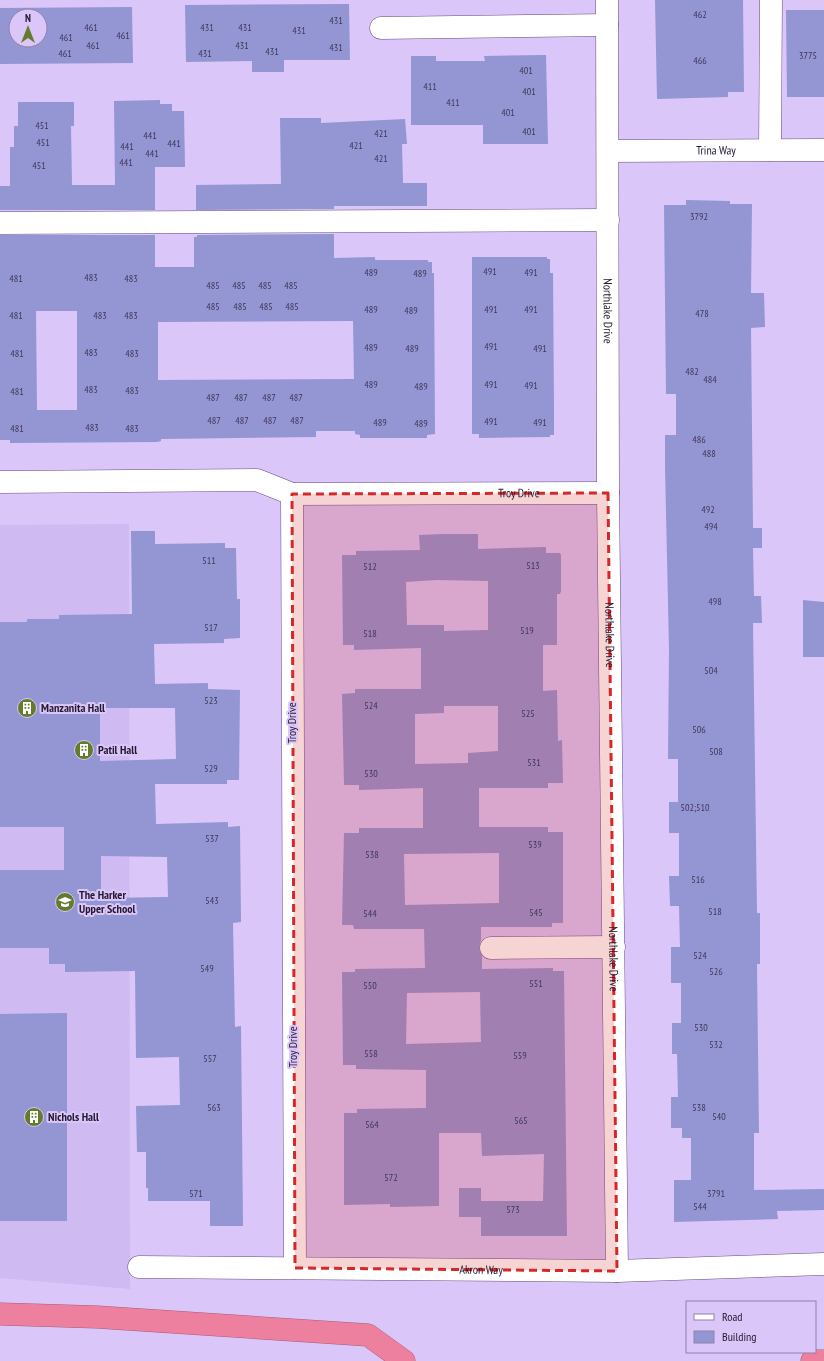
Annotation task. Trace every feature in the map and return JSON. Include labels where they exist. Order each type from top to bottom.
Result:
[{"type":"highway","points":[[0,1314],[97,1317],[368,1335],[404,1361]]},
{"type":"highway","points":[[812,1361],[824,1360]]},
{"type":"street","name":"Northlake Drive","points":[[607,0],[608,493],[617,1271]]},
{"type":"street","points":[[770,150],[771,0]]},
{"type":"street","points":[[381,28],[607,25]]},
{"type":"street","name":"Trina Way","points":[[608,151],[824,150]]},
{"type":"street","points":[[0,223],[608,220]]},
{"type":"street","points":[[0,482],[257,480],[292,494]]},
{"type":"street","name":"Troy Drive","points":[[295,1268],[292,494],[608,493]]},
{"type":"street","points":[[491,948],[614,947]]},
{"type":"street","name":"Akron Way","points":[[139,1266],[617,1271],[824,1264]]},
{"type":"highlighted area","points":[[608,493],[617,1271],[295,1268],[292,494]]},
{"type":"shaded area","name":"The Harker Upper School","points":[[129,524],[130,1289],[0,1278],[0,525]]},
{"type":"building","points":[[655,0],[743,0],[744,92],[728,92],[728,97],[657,99]]},
{"type":"building","points":[[349,4],[350,60],[284,60],[284,72],[252,72],[252,61],[186,62],[185,5]]},
{"type":"building","points":[[132,7],[133,63],[0,64],[0,8]]},
{"type":"building","points":[[786,10],[824,10],[824,97],[787,97]]},
{"type":"building","points":[[546,55],[548,144],[483,144],[483,125],[411,125],[411,56],[436,56],[436,61],[485,61],[484,56]]},
{"type":"building","points":[[160,100],[160,104],[172,104],[172,111],[184,111],[185,167],[155,167],[155,210],[0,210],[0,186],[10,186],[10,147],[14,147],[14,126],[18,126],[18,102],[74,102],[74,126],[71,126],[72,185],[115,185],[114,101]]},
{"type":"building","points":[[280,118],[321,118],[321,123],[405,119],[407,144],[402,144],[403,183],[427,183],[427,206],[334,206],[334,209],[196,210],[196,185],[281,184]]},
{"type":"building","points":[[686,200],[730,201],[730,204],[752,204],[751,293],[764,293],[765,327],[751,328],[753,528],[762,528],[762,548],[753,548],[754,596],[761,596],[762,623],[753,623],[757,913],[760,913],[760,964],[757,964],[759,1133],[754,1133],[754,1190],[824,1189],[824,1210],[777,1211],[778,1219],[674,1222],[674,1180],[691,1180],[691,1138],[682,1138],[682,1128],[671,1128],[671,1097],[678,1097],[677,1054],[672,1054],[672,1023],[681,1023],[681,983],[671,983],[671,947],[680,947],[679,906],[670,906],[669,876],[679,876],[679,833],[669,833],[669,802],[678,802],[678,759],[668,759],[669,649],[665,435],[676,435],[676,394],[666,394],[664,205],[686,205]]},
{"type":"building","points":[[334,234],[334,258],[375,257],[375,260],[428,260],[428,262],[432,262],[432,273],[434,273],[435,434],[427,435],[427,438],[360,438],[360,435],[355,434],[355,431],[316,431],[316,437],[161,439],[161,441],[157,442],[10,443],[10,440],[0,440],[0,235],[155,235],[155,267],[194,267],[194,237],[197,237],[197,235]],"holes":[[[36,311],[77,311],[77,410],[37,410]],[[353,321],[354,379],[158,380],[158,322]]]},
{"type":"building","points":[[472,257],[547,257],[547,259],[550,259],[550,273],[553,273],[554,435],[550,435],[550,437],[479,438],[479,434],[472,434]]},
{"type":"building","points":[[131,531],[155,531],[155,544],[225,543],[225,548],[236,548],[237,599],[240,599],[240,638],[224,639],[224,643],[154,644],[155,684],[208,683],[208,689],[240,690],[239,780],[227,780],[227,784],[155,784],[156,824],[228,822],[228,827],[240,826],[241,922],[233,923],[235,1027],[241,1026],[243,1226],[210,1226],[210,1201],[148,1201],[148,1188],[146,1188],[146,1152],[137,1152],[136,1106],[180,1105],[179,1057],[136,1058],[135,971],[65,972],[65,964],[49,964],[49,948],[0,948],[0,870],[64,870],[64,827],[0,827],[0,622],[27,622],[27,619],[59,619],[59,615],[132,614]],"holes":[[[100,708],[175,708],[176,759],[100,761]],[[101,856],[167,857],[168,897],[101,898]]]},
{"type":"building","points":[[478,534],[478,549],[546,547],[546,553],[560,553],[561,555],[561,591],[560,594],[557,594],[557,645],[543,645],[543,691],[557,690],[558,741],[562,740],[563,783],[548,783],[548,788],[479,788],[479,827],[548,827],[548,832],[563,832],[563,923],[552,923],[552,927],[481,927],[481,940],[479,948],[482,956],[482,969],[553,968],[553,971],[564,971],[567,1236],[481,1236],[481,1217],[459,1217],[459,1188],[481,1188],[481,1201],[543,1201],[544,1154],[482,1156],[481,1133],[439,1133],[439,1206],[390,1207],[390,1204],[344,1205],[344,1113],[357,1113],[357,1109],[426,1108],[426,1070],[356,1069],[356,1065],[343,1065],[342,972],[355,972],[355,969],[425,968],[424,929],[354,929],[353,925],[342,925],[344,833],[359,833],[359,828],[423,828],[423,788],[359,790],[359,785],[344,785],[342,694],[355,693],[355,689],[421,689],[421,648],[354,650],[354,645],[343,645],[342,555],[356,555],[356,551],[420,550],[419,535]],"holes":[[[436,580],[488,581],[488,630],[444,631],[444,625],[407,625],[406,582]],[[444,706],[498,706],[498,751],[468,753],[468,763],[415,764],[415,714],[444,713]],[[499,853],[499,903],[405,905],[404,854]],[[480,992],[481,1042],[406,1044],[407,993]]]},
{"type":"building","points":[[803,600],[824,602],[824,657],[803,657]]},
{"type":"building","name":"Nichols Hall","points":[[67,1013],[67,1221],[0,1221],[0,1014]]},
{"type":"place","name":"Manzanita Hall","points":[[27,708]]},
{"type":"place","name":"Patil Hall","points":[[84,750]]},
{"type":"place","name":"The Harker Upper School","points":[[65,902]]},
{"type":"place","name":"Nichols Hall","points":[[34,1117]]}]
